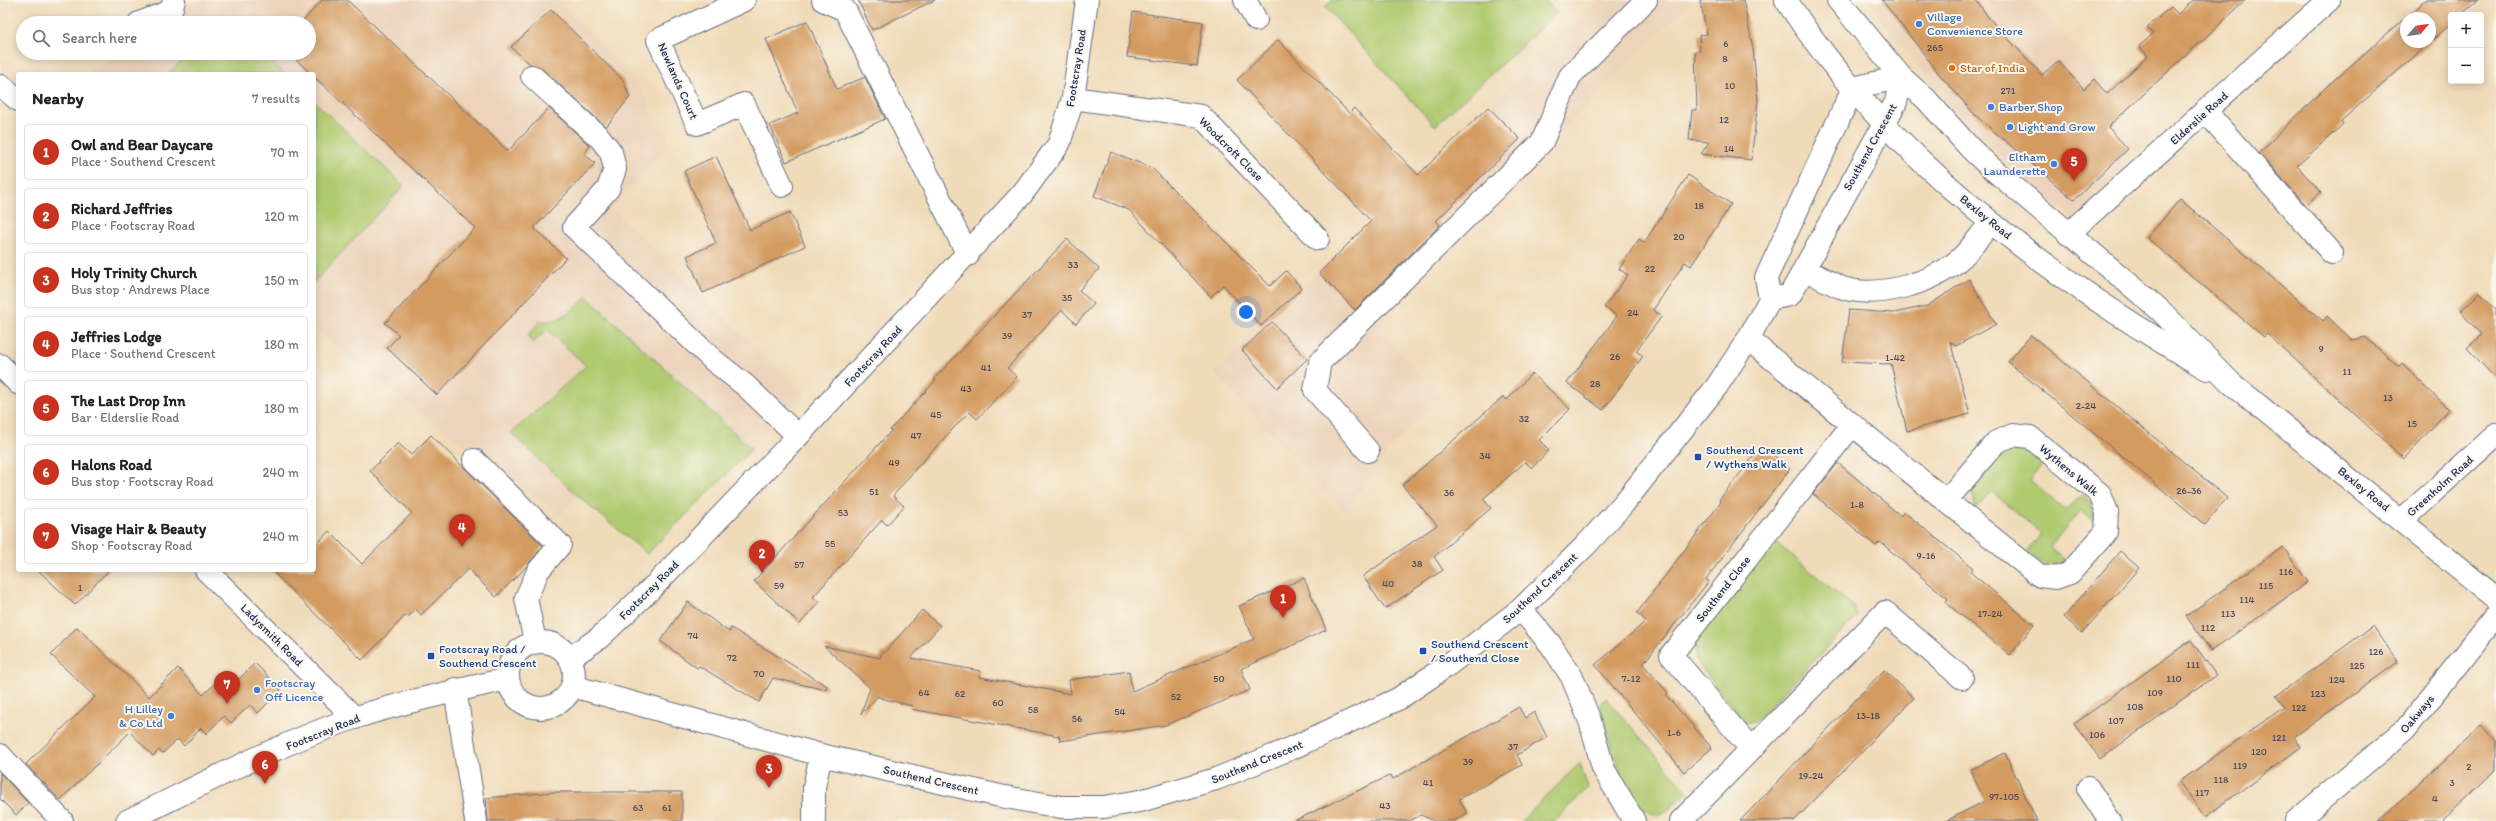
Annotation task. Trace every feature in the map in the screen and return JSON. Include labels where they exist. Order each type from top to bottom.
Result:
[{"type":"street","points":[[158,16],[171,11],[174,0]]},
{"type":"street","name":"Newlands Court","points":[[744,0],[658,40],[697,124],[744,104],[782,186]]},
{"type":"street","points":[[823,0],[845,10],[968,255]]},
{"type":"street","name":"Footscray Road","points":[[570,658],[599,638],[654,586],[798,436],[968,255],[1022,194],[1059,144],[1073,98],[1086,0]]},
{"type":"street","points":[[1244,0],[1256,20]]},
{"type":"street","points":[[1368,451],[1315,390],[1320,362],[1542,142],[1570,76],[1646,0]]},
{"type":"street","name":"Bexley Road","points":[[1786,0],[1853,88],[1884,124],[1949,187],[1991,223],[2055,270],[2144,332],[2230,383]]},
{"type":"street","name":"Bexley Road","points":[[1838,0],[1901,77],[1926,99],[1970,148],[2068,234],[2160,310],[2230,383],[2402,520],[2496,598]]},
{"type":"street","name":"Elderslie Road","points":[[2068,234],[2206,112],[2328,0]]},
{"type":"street","points":[[532,76],[600,138],[611,152],[615,169],[608,189],[574,227],[713,360],[746,386],[798,436]]},
{"type":"street","points":[[1770,299],[1766,278],[1853,88],[1901,77]]},
{"type":"street","name":"Southend Crescent","points":[[572,686],[821,755],[1000,796],[1061,807],[1104,807],[1140,801],[1216,779],[1292,748],[1373,711],[1398,699],[1448,665],[1521,609],[1586,545],[1624,503],[1687,426],[1748,339],[1770,299],[1790,295],[1896,102],[1901,77]]},
{"type":"street","points":[[0,88],[2,86],[16,98]]},
{"type":"street","name":"Woodcroft Close","points":[[1073,98],[1201,116],[1318,239]]},
{"type":"street","points":[[2206,112],[2332,253]]},
{"type":"street","points":[[1804,269],[1841,287],[1873,292],[1904,287],[1935,274],[1961,258],[1991,223]]},
{"type":"street","name":"Wythens Walk","points":[[1748,339],[1852,425],[1946,501],[2040,576],[2056,578],[2070,573],[2106,532],[2107,512],[2100,494],[2030,437],[2013,436],[1996,442],[1946,501]]},
{"type":"street","points":[[0,365],[16,381]]},
{"type":"street","name":"Southend Close","points":[[1752,749],[1671,655],[1852,425]]},
{"type":"street","name":"Greenholm Road","points":[[2402,520],[2496,435]]},
{"type":"street","points":[[474,460],[560,545],[538,571],[526,598],[535,642]]},
{"type":"street","name":"Ladysmith Road","points":[[208,572],[355,718]]},
{"type":"street","points":[[1521,609],[1551,645],[1572,677],[1590,721],[1603,768],[1634,821]]},
{"type":"street","points":[[1681,821],[1885,612],[1962,678]]},
{"type":"street","name":"Oakways","points":[[2305,818],[2405,730],[2496,616]]},
{"type":"street","points":[[535,642],[553,643],[562,649],[570,658],[575,675],[572,686],[561,701],[543,708],[531,707],[519,701],[511,691],[507,679],[508,667],[512,657],[520,648],[535,642]]},
{"type":"street","name":"Footscray Road","points":[[127,821],[314,734],[355,718],[455,689],[507,679]]},
{"type":"street","points":[[455,689],[476,821]]},
{"type":"street","points":[[0,755],[62,821]]},
{"type":"street","points":[[814,821],[814,787],[821,755]]},
{"type":"street","points":[[2088,788],[2110,821]]},
{"type":"shaded area","points":[[196,0],[558,0],[635,79],[671,144],[611,208],[804,394],[647,554],[578,495],[561,515],[419,412],[316,330],[316,72],[89,72],[107,60],[316,60],[316,16],[172,16]]},
{"type":"shaded area","points":[[1598,0],[1692,0],[1389,303],[1381,331],[1441,397],[1389,449],[1345,512],[1214,373]]},
{"type":"shaded area","points":[[1866,0],[2031,0],[2113,88],[2090,110],[2138,161],[2073,219],[1999,156],[1951,108]]},
{"type":"green space","points":[[1332,0],[1545,0],[1557,13],[1435,126],[1325,7]]},
{"type":"green space","points":[[181,60],[270,60],[283,72],[170,72]]},
{"type":"green space","points":[[316,103],[404,186],[316,280]]},
{"type":"green space","points":[[587,297],[752,449],[647,554],[577,495],[511,433],[586,366],[547,329],[533,343],[528,335],[540,321],[554,320],[566,315]]},
{"type":"green space","points":[[2012,447],[2026,447],[2045,462],[2030,481],[2067,511],[2082,494],[2092,502],[2095,522],[2081,511],[2050,547],[2066,561],[2049,565],[2037,560],[2027,552],[2041,534],[1991,491],[1976,509],[1973,493],[1977,479],[1999,454]]},
{"type":"green space","points":[[1774,541],[1854,607],[1857,616],[1755,722],[1744,722],[1696,660],[1695,637]]},
{"type":"green space","points":[[1606,698],[1688,792],[1668,810],[1658,816],[1646,810],[1636,800],[1619,768],[1607,733],[1600,704]]},
{"type":"green space","points":[[1580,763],[1588,788],[1555,821],[1521,821]]},
{"type":"building","points":[[322,0],[347,0],[508,151],[549,108],[590,146],[584,154],[595,163],[534,228],[566,258],[437,395],[387,348],[399,335],[385,323],[475,228],[316,78],[316,72],[309,72],[296,60],[316,60],[316,16],[307,16]]},
{"type":"building","points":[[858,0],[935,0],[872,30]]},
{"type":"building","points":[[1700,0],[1743,0],[1753,48],[1758,101],[1751,160],[1701,154],[1709,142],[1689,140],[1692,110],[1697,110],[1695,51],[1700,51],[1699,35],[1707,34]]},
{"type":"building","points":[[1882,0],[1976,0],[1989,18],[2042,75],[2058,61],[2084,89],[2094,79],[2107,94],[2148,56],[2139,46],[2153,34],[2147,27],[2171,7],[2178,14],[2193,0],[2246,0],[2108,127],[2128,149],[2074,200],[1975,115],[1940,75]]},
{"type":"building","points":[[2426,0],[2478,0],[2464,12],[2448,12],[2448,27],[2436,37],[2436,12],[2412,12]]},
{"type":"building","points":[[551,10],[623,80],[630,97],[606,127],[540,67],[530,64],[511,47]]},
{"type":"building","points":[[1133,12],[1203,22],[1197,66],[1127,57]]},
{"type":"building","points":[[807,21],[837,89],[865,77],[885,119],[786,162],[770,125],[798,113],[766,39]]},
{"type":"building","points":[[2400,23],[2400,48],[2424,48],[2341,121],[2343,124],[2297,166],[2321,192],[2306,205],[2259,153],[2326,87]]},
{"type":"building","points":[[1278,40],[1349,113],[1354,108],[1418,175],[1488,107],[1520,139],[1436,221],[1440,225],[1355,310],[1319,273],[1371,221],[1237,80]]},
{"type":"building","points":[[1111,152],[1152,168],[1270,286],[1286,271],[1302,288],[1261,326],[1223,285],[1211,297],[1129,210],[1094,196]]},
{"type":"building","points":[[716,156],[750,230],[790,212],[805,246],[703,293],[687,256],[716,243],[684,171]]},
{"type":"building","points":[[1688,175],[1731,204],[1691,266],[1685,262],[1653,310],[1662,316],[1636,351],[1643,356],[1603,410],[1567,383],[1617,316],[1604,307],[1628,275],[1619,269],[1639,239],[1644,243]]},
{"type":"building","points":[[2180,199],[2323,321],[2327,316],[2352,340],[2365,337],[2398,366],[2402,364],[2449,409],[2404,459],[2267,334],[2264,337],[2147,238]]},
{"type":"building","points":[[1067,239],[1099,269],[1079,290],[1094,304],[1076,324],[1062,310],[1007,368],[1017,377],[977,419],[969,412],[918,466],[893,496],[904,506],[887,525],[882,520],[813,597],[819,602],[800,624],[754,581],[891,431],[890,430],[936,380],[934,379]]},
{"type":"building","points":[[1969,279],[1996,324],[1956,346],[1950,341],[1970,414],[1907,431],[1891,364],[1842,362],[1849,310],[1894,313],[1927,306]]},
{"type":"building","points":[[2480,293],[2496,310],[2496,379],[2467,348],[2481,335],[2460,311]]},
{"type":"building","points":[[1272,322],[1307,359],[1277,388],[1242,350]]},
{"type":"building","points":[[2031,335],[2227,498],[2205,525],[2008,362]]},
{"type":"building","points":[[1532,373],[1570,409],[1539,440],[1549,450],[1532,468],[1525,462],[1483,499],[1491,508],[1434,557],[1443,570],[1385,609],[1363,576],[1437,525],[1402,485],[1503,397],[1507,400]]},
{"type":"building","points":[[431,435],[543,546],[526,567],[496,597],[468,569],[421,615],[416,609],[408,617],[406,615],[362,660],[273,572],[316,572],[316,545],[329,531],[362,564],[412,513],[370,471],[398,443],[411,455]]},
{"type":"building","points":[[1762,446],[1790,469],[1706,579],[1709,581],[1643,664],[1668,693],[1666,695],[1712,748],[1684,772],[1595,665],[1646,621],[1637,613],[1721,502],[1719,500]]},
{"type":"building","points":[[1838,463],[1901,516],[1904,512],[1973,568],[1970,572],[2034,625],[2010,655],[1945,602],[1948,599],[1880,542],[1876,546],[1813,494]]},
{"type":"building","points":[[2283,547],[2308,582],[2211,651],[2186,616]]},
{"type":"building","points":[[2120,551],[2139,568],[2082,633],[2064,617]]},
{"type":"building","points":[[40,572],[107,572],[75,605]]},
{"type":"building","points":[[1304,578],[1326,630],[1241,669],[1250,690],[1166,725],[1060,741],[1059,736],[911,709],[912,706],[878,696],[861,714],[870,688],[824,646],[880,658],[882,652],[884,653],[922,610],[940,626],[911,658],[980,671],[979,677],[1071,694],[1069,680],[1129,671],[1132,691],[1254,639],[1239,606]]},
{"type":"building","points":[[688,602],[729,632],[731,628],[827,686],[826,690],[773,678],[759,702],[699,666],[697,668],[660,641]]},
{"type":"building","points":[[2373,626],[2398,662],[2294,737],[2301,747],[2205,817],[2179,782],[2284,707],[2276,696]]},
{"type":"building","points":[[77,627],[149,697],[178,668],[203,695],[222,677],[232,686],[255,663],[281,690],[258,713],[250,705],[231,723],[224,716],[206,734],[201,728],[184,746],[178,739],[163,753],[159,750],[153,756],[130,732],[60,800],[26,764],[95,697],[51,655]]},
{"type":"building","points":[[2191,640],[2216,675],[2100,759],[2074,724]]},
{"type":"building","points":[[1884,670],[1914,698],[1794,821],[1740,821]]},
{"type":"building","points":[[1519,707],[1525,718],[1534,712],[1547,737],[1517,755],[1522,765],[1459,799],[1467,813],[1453,821],[1434,821],[1421,815],[1409,821],[1294,821],[1391,775],[1393,779]]},
{"type":"building","points":[[2481,726],[2496,742],[2496,770],[2441,821],[2379,821]]},
{"type":"building","points":[[2005,753],[2037,821],[1946,821],[1985,801],[1970,770]]},
{"type":"building","points":[[0,773],[28,803],[16,815],[0,799]]},
{"type":"building","points":[[553,792],[682,792],[682,821],[488,821],[486,798]]},
{"type":"place","name":"Village Convenience Store","points":[[1919,24]]},
{"type":"place","name":"Star of India","points":[[1952,68]]},
{"type":"place","name":"Barber Shop","points":[[1991,107]]},
{"type":"place","name":"Light and Grow","points":[[2010,127]]},
{"type":"place","name":"Eltham Launderette","points":[[2054,164]]},
{"type":"place","name":"The Last Drop Inn","points":[[2074,181]]},
{"type":"place","name":"Southend Crescent / Wythens Walk","points":[[1698,457]]},
{"type":"place","name":"Jeffries Lodge","points":[[462,547]]},
{"type":"place","name":"Richard Jeffries","points":[[762,573]]},
{"type":"place","name":"Owl and Bear Daycare","points":[[1283,618]]},
{"type":"place","name":"Southend Crescent / Southend Close","points":[[1423,651]]},
{"type":"place","name":"Footscray Road / Southend Crescent","points":[[431,656]]},
{"type":"place","name":"Footscray Off Licence","points":[[257,690]]},
{"type":"place","name":"Visage Hair & Beauty","points":[[227,704]]},
{"type":"place","name":"H Lilley & Co Ltd","points":[[171,716]]},
{"type":"place","name":"Halons Road","points":[[265,784]]},
{"type":"place","name":"Holy Trinity Church","points":[[769,788]]}]
